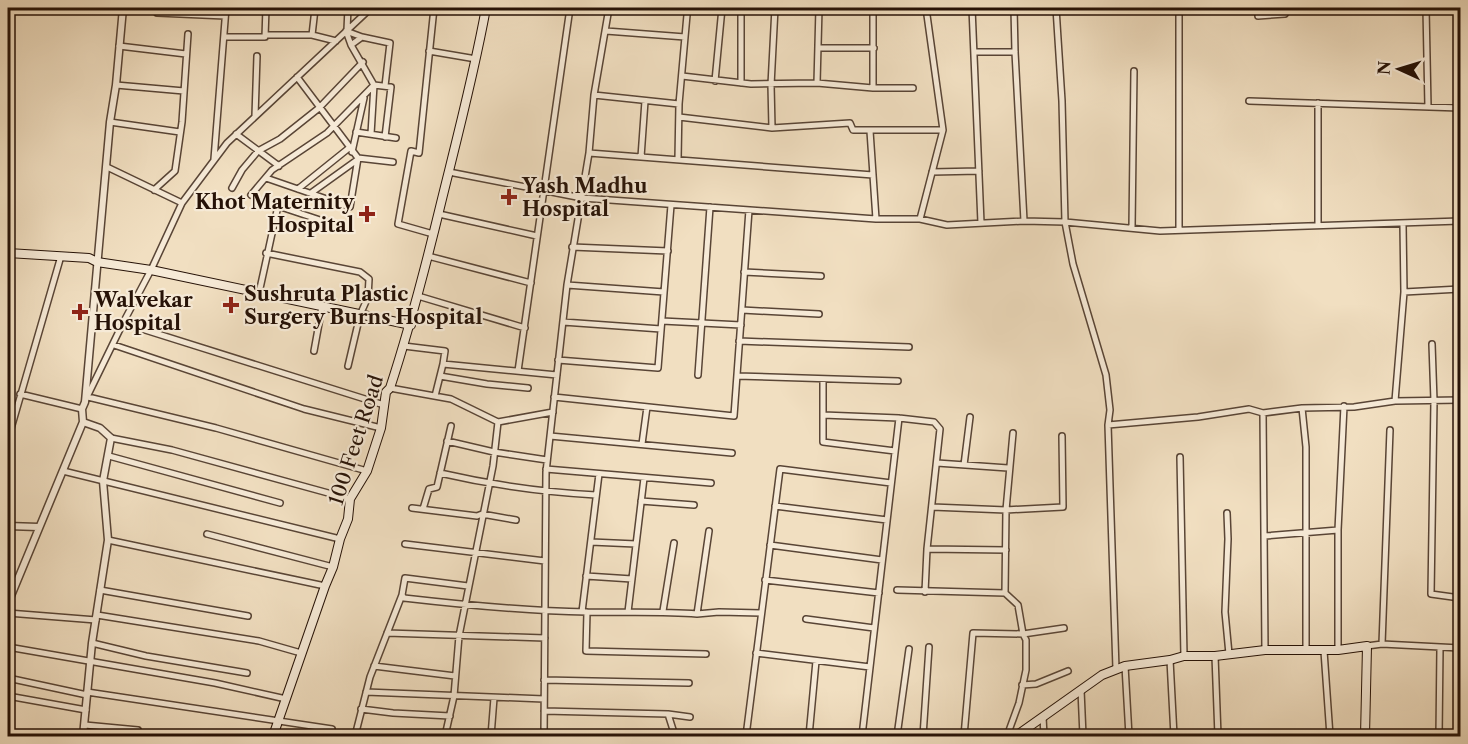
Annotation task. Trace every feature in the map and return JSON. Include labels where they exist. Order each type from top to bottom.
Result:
[{"type":"main road","name":"100 Feet Road","points":[[273,736],[333,567],[348,519],[350,499],[366,471],[381,428],[386,392],[390,388],[411,325],[434,234],[486,8]]},
{"type":"main road","points":[[8,253],[89,258],[97,262],[151,270],[411,325]]},
{"type":"main road","points":[[1016,736],[1102,675],[1125,666],[1184,656],[1215,656],[1265,650],[1324,651],[1367,646],[1365,736]]},
{"type":"street","points":[[86,400],[110,122],[123,8]]},
{"type":"street","points":[[157,8],[157,13],[225,16]]},
{"type":"street","points":[[214,160],[226,8]]},
{"type":"street","points":[[265,35],[266,8]]},
{"type":"street","points":[[348,8],[347,31],[351,45],[363,62],[374,85],[371,135]]},
{"type":"street","points":[[8,603],[83,422],[82,409],[182,203],[236,134],[371,8]]},
{"type":"street","points":[[434,8],[419,153],[411,151],[398,224],[434,234]]},
{"type":"street","points":[[518,371],[570,8]]},
{"type":"street","points":[[544,736],[546,469],[572,248],[589,153],[594,95],[609,8]]},
{"type":"street","points":[[715,81],[722,8]]},
{"type":"street","points":[[741,8],[741,83]]},
{"type":"street","points":[[772,128],[771,85],[775,8]]},
{"type":"street","points":[[818,83],[819,8],[873,8],[873,88]]},
{"type":"street","points":[[920,219],[943,130],[926,8]]},
{"type":"street","points":[[972,8],[981,223]]},
{"type":"street","points":[[1014,8],[1024,221]]},
{"type":"street","points":[[1056,8],[1062,101],[1065,222],[1073,264],[1106,375],[1110,410],[1108,425],[1116,669]]},
{"type":"street","points":[[1179,8],[1179,230]]},
{"type":"street","points":[[1258,16],[1285,14],[1285,8]]},
{"type":"street","points":[[1426,8],[1428,107]]},
{"type":"street","points":[[312,35],[315,9]]},
{"type":"street","points":[[678,159],[679,104],[687,15]]},
{"type":"street","points":[[347,31],[390,43],[384,86]]},
{"type":"street","points":[[606,32],[685,38]]},
{"type":"street","points":[[154,190],[175,171],[188,34]]},
{"type":"street","points":[[224,37],[312,35],[336,41]]},
{"type":"street","points":[[351,45],[362,37]]},
{"type":"street","points":[[118,46],[186,54]]},
{"type":"street","points":[[818,48],[874,48]]},
{"type":"street","points":[[429,51],[476,59]]},
{"type":"street","points":[[975,52],[1015,52]]},
{"type":"street","points":[[255,116],[257,56]]},
{"type":"street","points":[[232,188],[242,170],[258,151],[280,139],[319,108],[363,62]]},
{"type":"street","points":[[1132,227],[1134,71]]},
{"type":"street","points":[[682,76],[771,85],[818,83],[873,88],[913,87]]},
{"type":"street","points":[[266,178],[350,207],[358,159],[297,77]]},
{"type":"street","points":[[116,85],[184,91]]},
{"type":"street","points":[[374,85],[391,87],[385,136]]},
{"type":"street","points":[[251,195],[279,166],[320,138],[374,85]]},
{"type":"street","points":[[594,95],[679,104]]},
{"type":"street","points":[[298,189],[351,150],[364,96]]},
{"type":"street","points":[[641,157],[645,100]]},
{"type":"street","points":[[1249,101],[1461,108]]},
{"type":"street","points":[[1318,103],[1318,225]]},
{"type":"street","points":[[679,117],[772,128],[850,123],[853,130],[943,130]]},
{"type":"street","points":[[110,122],[180,132]]},
{"type":"street","points":[[870,131],[876,219]]},
{"type":"street","points":[[356,132],[396,138]]},
{"type":"street","points":[[236,134],[279,166]]},
{"type":"street","points":[[589,153],[873,175]]},
{"type":"street","points":[[311,193],[358,159],[393,162]]},
{"type":"street","points":[[107,167],[182,203]]},
{"type":"street","points":[[932,172],[979,171]]},
{"type":"street","points":[[449,172],[582,198],[876,219],[920,219],[947,225],[1024,221],[1065,222],[1160,231],[1318,225],[1403,225],[1461,221]]},
{"type":"street","points":[[558,360],[658,368],[671,205]]},
{"type":"street","points":[[259,293],[278,206],[326,222]]},
{"type":"street","points":[[699,375],[710,207]]},
{"type":"street","points":[[554,397],[734,416],[749,210]]},
{"type":"street","points":[[439,213],[537,236]]},
{"type":"street","points":[[1395,401],[1404,292],[1403,225]]},
{"type":"street","points":[[572,248],[668,251]]},
{"type":"street","points":[[266,253],[360,272],[369,279],[368,297],[360,315],[348,366]]},
{"type":"street","points":[[8,439],[61,256]]},
{"type":"street","points":[[428,256],[531,283]]},
{"type":"street","points":[[744,272],[821,276]]},
{"type":"street","points":[[567,285],[664,292]]},
{"type":"street","points":[[1404,292],[1461,289]]},
{"type":"street","points":[[418,296],[525,327]]},
{"type":"street","points":[[314,351],[322,307]]},
{"type":"street","points":[[742,310],[819,314]]},
{"type":"street","points":[[662,321],[741,325]]},
{"type":"street","points":[[563,322],[661,329]]},
{"type":"street","points":[[123,323],[384,405]]},
{"type":"street","points":[[740,341],[909,347]]},
{"type":"street","points":[[1432,344],[1434,401],[1431,594],[1461,598]]},
{"type":"street","points":[[114,345],[304,409],[381,428]]},
{"type":"street","points":[[404,346],[446,351],[435,396]]},
{"type":"street","points":[[443,364],[557,375]]},
{"type":"street","points":[[440,376],[528,388]]},
{"type":"street","points":[[737,376],[898,381]]},
{"type":"street","points":[[823,380],[823,442],[895,451]]},
{"type":"street","points":[[390,388],[451,399],[498,422],[553,412]]},
{"type":"street","points":[[20,394],[82,409]]},
{"type":"street","points":[[86,400],[216,428],[366,471]]},
{"type":"street","points":[[1108,425],[1198,417],[1249,409],[1263,413],[1395,401],[1461,400]]},
{"type":"street","points":[[1338,650],[1338,530],[1344,406]]},
{"type":"street","points":[[642,444],[647,407]]},
{"type":"street","points":[[1302,408],[1306,447],[1305,651]]},
{"type":"street","points":[[1263,413],[1265,650]]},
{"type":"street","points":[[823,415],[934,422],[940,429],[927,549],[925,592]]},
{"type":"street","points":[[964,465],[970,417]]},
{"type":"street","points":[[862,736],[899,418]]},
{"type":"street","points":[[83,422],[100,428],[111,438],[172,450],[350,499]]},
{"type":"street","points":[[445,736],[454,696],[459,636],[489,484],[498,422]]},
{"type":"street","points":[[423,509],[429,489],[436,487],[451,426]]},
{"type":"street","points":[[1382,644],[1390,430]]},
{"type":"street","points":[[1005,593],[1006,510],[1012,433]]},
{"type":"street","points":[[550,436],[732,453]]},
{"type":"street","points":[[932,507],[1006,510],[1062,507],[1062,436]]},
{"type":"street","points":[[83,736],[92,643],[108,540],[104,481],[111,438]]},
{"type":"street","points":[[447,441],[494,452],[547,460]]},
{"type":"street","points":[[109,456],[280,503]]},
{"type":"street","points":[[1180,457],[1184,656]]},
{"type":"street","points":[[937,463],[1008,468]]},
{"type":"street","points":[[546,469],[711,483]]},
{"type":"street","points":[[746,736],[780,469],[891,483]]},
{"type":"street","points":[[63,471],[340,539]]},
{"type":"street","points":[[440,472],[489,484],[546,492],[596,495]]},
{"type":"street","points":[[599,474],[586,576],[584,612],[586,651],[706,654]]},
{"type":"street","points":[[628,612],[644,478]]},
{"type":"street","points":[[641,501],[694,505]]},
{"type":"street","points":[[775,506],[887,520]]},
{"type":"street","points":[[411,508],[477,516],[482,514],[516,520]]},
{"type":"street","points":[[1227,513],[1225,612],[1229,654]]},
{"type":"street","points":[[8,526],[38,527]]},
{"type":"street","points":[[1265,536],[1338,530]]},
{"type":"street","points":[[697,614],[710,531]]},
{"type":"street","points":[[207,534],[333,567]]},
{"type":"street","points":[[108,540],[325,586]]},
{"type":"street","points":[[591,542],[636,544]]},
{"type":"street","points":[[663,611],[674,543]]},
{"type":"street","points":[[405,544],[545,561]]},
{"type":"street","points":[[770,545],[882,560]]},
{"type":"street","points":[[927,549],[1006,550]]},
{"type":"street","points":[[586,576],[632,579]]},
{"type":"street","points":[[355,736],[374,666],[402,594],[405,578],[468,586]]},
{"type":"street","points":[[765,580],[879,593]]},
{"type":"street","points":[[100,590],[248,616]]},
{"type":"street","points":[[897,590],[1005,593],[1018,605],[1026,640],[1026,670],[1019,703],[1007,736]]},
{"type":"street","points":[[402,594],[405,598],[465,605],[584,612],[663,611],[697,614],[718,612],[761,614]]},
{"type":"street","points":[[8,613],[96,617],[259,641],[301,653]]},
{"type":"street","points":[[806,619],[874,628]]},
{"type":"street","points":[[964,736],[973,633],[1023,633],[1064,628]]},
{"type":"street","points":[[387,633],[545,638]]},
{"type":"street","points":[[92,643],[146,656],[247,673]]},
{"type":"street","points":[[1367,646],[1382,644],[1459,648],[1459,736]]},
{"type":"street","points":[[8,647],[215,683],[286,699]]},
{"type":"street","points":[[923,736],[929,647]]},
{"type":"street","points":[[1439,736],[1440,648]]},
{"type":"street","points":[[897,736],[909,649]]},
{"type":"street","points":[[1324,651],[1330,736]]},
{"type":"street","points":[[756,653],[870,667]]},
{"type":"street","points":[[1215,656],[1218,736]]},
{"type":"street","points":[[1170,660],[1174,736]]},
{"type":"street","points":[[809,736],[816,661]]},
{"type":"street","points":[[374,666],[455,676]]},
{"type":"street","points":[[1125,666],[1129,736]]},
{"type":"street","points":[[1022,686],[1036,684],[1068,671]]},
{"type":"street","points":[[8,678],[87,694],[332,729]]},
{"type":"street","points":[[544,680],[689,683]]},
{"type":"street","points":[[1081,690],[1083,736]]},
{"type":"street","points":[[366,692],[544,699]]},
{"type":"street","points":[[8,696],[86,710]]},
{"type":"street","points":[[491,736],[494,698]]},
{"type":"street","points":[[361,709],[450,716]]},
{"type":"street","points":[[544,711],[668,714],[690,717]]},
{"type":"street","points":[[668,714],[675,736]]},
{"type":"street","points":[[1043,717],[1044,736]]},
{"type":"street","points":[[85,725],[138,730]]},
{"type":"street","points":[[273,736],[278,736]]},
{"type":"place","name":"Yash Madhu Hospital","points":[[509,197]]},
{"type":"place","name":"Khot Maternity Hospital","points":[[367,214]]},
{"type":"place","name":"Sushruta Plastic Surgery Burns Hospital","points":[[231,305]]},
{"type":"place","name":"Walvekar Hospital","points":[[80,312]]}]
